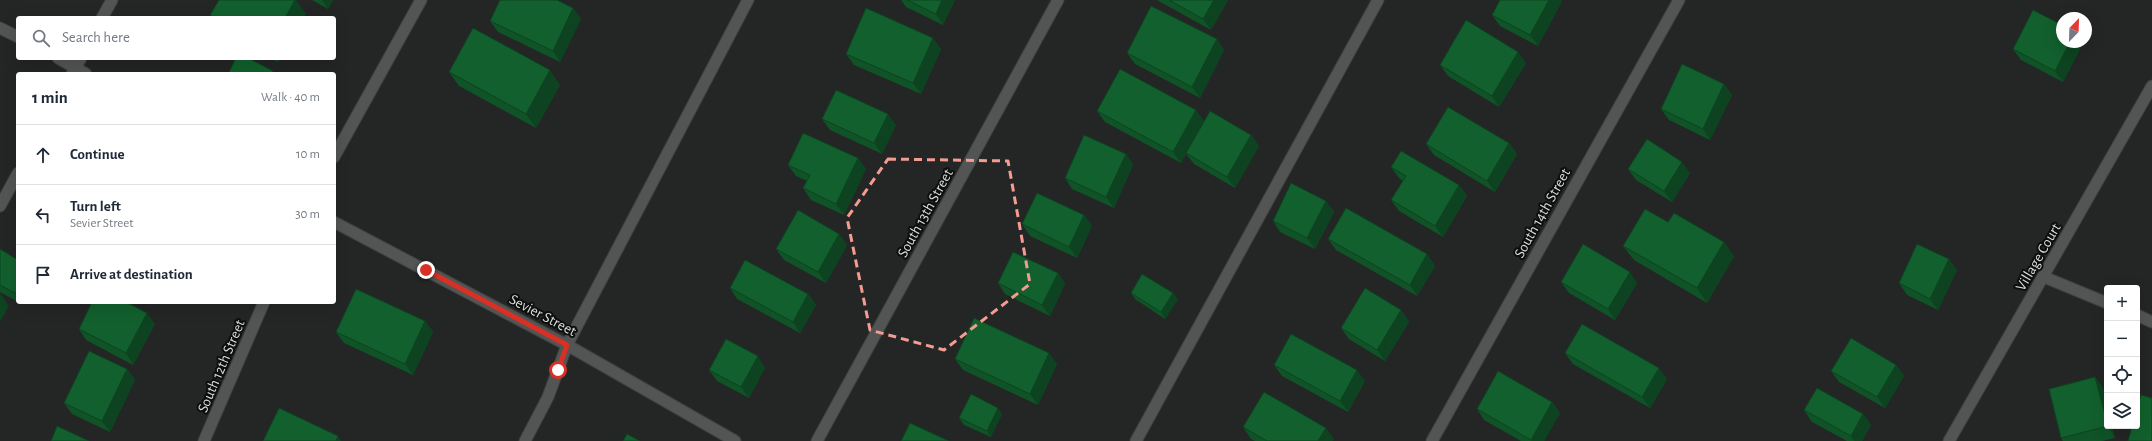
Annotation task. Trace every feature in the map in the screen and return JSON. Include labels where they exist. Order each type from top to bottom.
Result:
[{"type":"street","points":[[103,16],[112,0]]},
{"type":"street","points":[[336,152],[421,0]]},
{"type":"street","points":[[525,441],[548,397],[567,345],[748,0]]},
{"type":"street","name":"South 13th Street","points":[[817,441],[1058,0]]},
{"type":"street","points":[[1136,441],[1378,0]]},
{"type":"street","name":"South 14th Street","points":[[1432,441],[1679,0]]},
{"type":"street","points":[[0,28],[16,36]]},
{"type":"street","points":[[62,60],[76,67]]},
{"type":"street","name":"Village Court","points":[[1949,441],[2152,86]]},
{"type":"street","points":[[0,206],[16,177]]},
{"type":"street","name":"Sevier Street","points":[[336,223],[567,345],[735,441]]},
{"type":"street","points":[[2044,277],[2104,302]]},
{"type":"street","name":"South 12th Street","points":[[204,441],[263,304]]},
{"type":"street","points":[[2140,316],[2152,322]]},
{"type":"highlighted area","points":[[888,159],[1008,161],[1030,284],[944,350],[870,330],[847,218]]},
{"type":"building","points":[[219,0],[295,0],[286,16],[210,15]]},
{"type":"building","points":[[500,0],[557,0],[573,8],[553,51],[490,21]]},
{"type":"building","points":[[907,0],[942,0],[936,14]]},
{"type":"building","points":[[1169,0],[1214,0],[1203,19]]},
{"type":"building","points":[[1500,0],[1549,0],[1530,35],[1492,15]]},
{"type":"building","points":[[1151,6],[1217,39],[1192,87],[1127,53]]},
{"type":"building","points":[[866,8],[933,38],[913,83],[846,54]]},
{"type":"building","points":[[2033,10],[2056,22],[2056,48],[2067,48],[2055,71],[2013,49]]},
{"type":"building","points":[[1466,20],[1518,52],[1492,96],[1440,65]]},
{"type":"building","points":[[473,28],[550,70],[526,114],[449,72]]},
{"type":"building","points":[[235,60],[252,60],[273,71],[273,72],[229,72]]},
{"type":"building","points":[[1682,64],[1724,84],[1703,129],[1661,109]]},
{"type":"building","points":[[1120,69],[1196,110],[1173,152],[1097,111]]},
{"type":"building","points":[[836,90],[888,114],[874,143],[822,119]]},
{"type":"building","points":[[1448,107],[1509,143],[1487,181],[1426,144]]},
{"type":"building","points":[[1210,111],[1251,135],[1227,177],[1186,153]]},
{"type":"building","points":[[803,133],[858,158],[836,204],[803,188],[810,175],[788,165]]},
{"type":"building","points":[[1084,135],[1126,154],[1106,197],[1065,178]]},
{"type":"building","points":[[1647,139],[1682,162],[1664,191],[1628,169]]},
{"type":"building","points":[[1401,151],[1459,185],[1435,226],[1391,200],[1406,176],[1391,167]]},
{"type":"building","points":[[1291,183],[1326,201],[1307,238],[1273,221]]},
{"type":"building","points":[[1037,193],[1084,215],[1069,247],[1022,224]]},
{"type":"building","points":[[1346,208],[1427,254],[1410,285],[1328,239]]},
{"type":"building","points":[[1645,209],[1668,222],[1674,213],[1724,242],[1697,288],[1623,246]]},
{"type":"building","points":[[798,210],[839,234],[818,272],[776,249]]},
{"type":"building","points":[[1583,244],[1630,272],[1608,309],[1561,282]]},
{"type":"building","points":[[1917,244],[1949,259],[1930,299],[1899,283]]},
{"type":"building","points":[[0,249],[16,259],[16,292],[15,293],[0,285]]},
{"type":"building","points":[[1013,252],[1058,273],[1042,305],[998,283]]},
{"type":"building","points":[[745,260],[808,294],[793,322],[730,288]]},
{"type":"building","points":[[1142,274],[1173,293],[1161,312],[1131,293]]},
{"type":"building","points":[[1365,288],[1401,310],[1377,350],[1341,328]]},
{"type":"building","points":[[356,289],[425,321],[405,364],[336,332]]},
{"type":"building","points":[[91,304],[130,304],[147,313],[126,353],[79,329]]},
{"type":"building","points":[[974,318],[1049,353],[1030,394],[955,359]]},
{"type":"building","points":[[1582,324],[1659,368],[1642,397],[1565,353]]},
{"type":"building","points":[[1291,334],[1357,370],[1340,401],[1274,365]]},
{"type":"building","points":[[1851,338],[1896,365],[1877,397],[1831,371]]},
{"type":"building","points":[[726,339],[758,356],[741,387],[709,370]]},
{"type":"building","points":[[89,351],[127,369],[102,421],[64,403]]},
{"type":"building","points":[[1498,371],[1552,402],[1531,440],[1477,409]]},
{"type":"building","points":[[2095,377],[2104,411],[2104,427],[2061,438],[2049,389]]},
{"type":"building","points":[[1817,388],[1863,414],[1851,436],[1804,410]]},
{"type":"building","points":[[1264,392],[1326,428],[1318,441],[1267,441],[1243,427]]},
{"type":"building","points":[[971,394],[998,408],[987,431],[959,418]]},
{"type":"building","points":[[2141,395],[2152,398],[2152,441],[2128,441],[2131,429],[2140,429]]},
{"type":"building","points":[[279,408],[338,436],[336,441],[263,441]]},
{"type":"building","points":[[910,423],[949,441],[901,441]]},
{"type":"building","points":[[57,426],[89,441],[51,441]]},
{"type":"building","points":[[627,434],[640,441],[623,441]]},
{"type":"route","points":[[426,270],[567,345],[558,370]]}]
